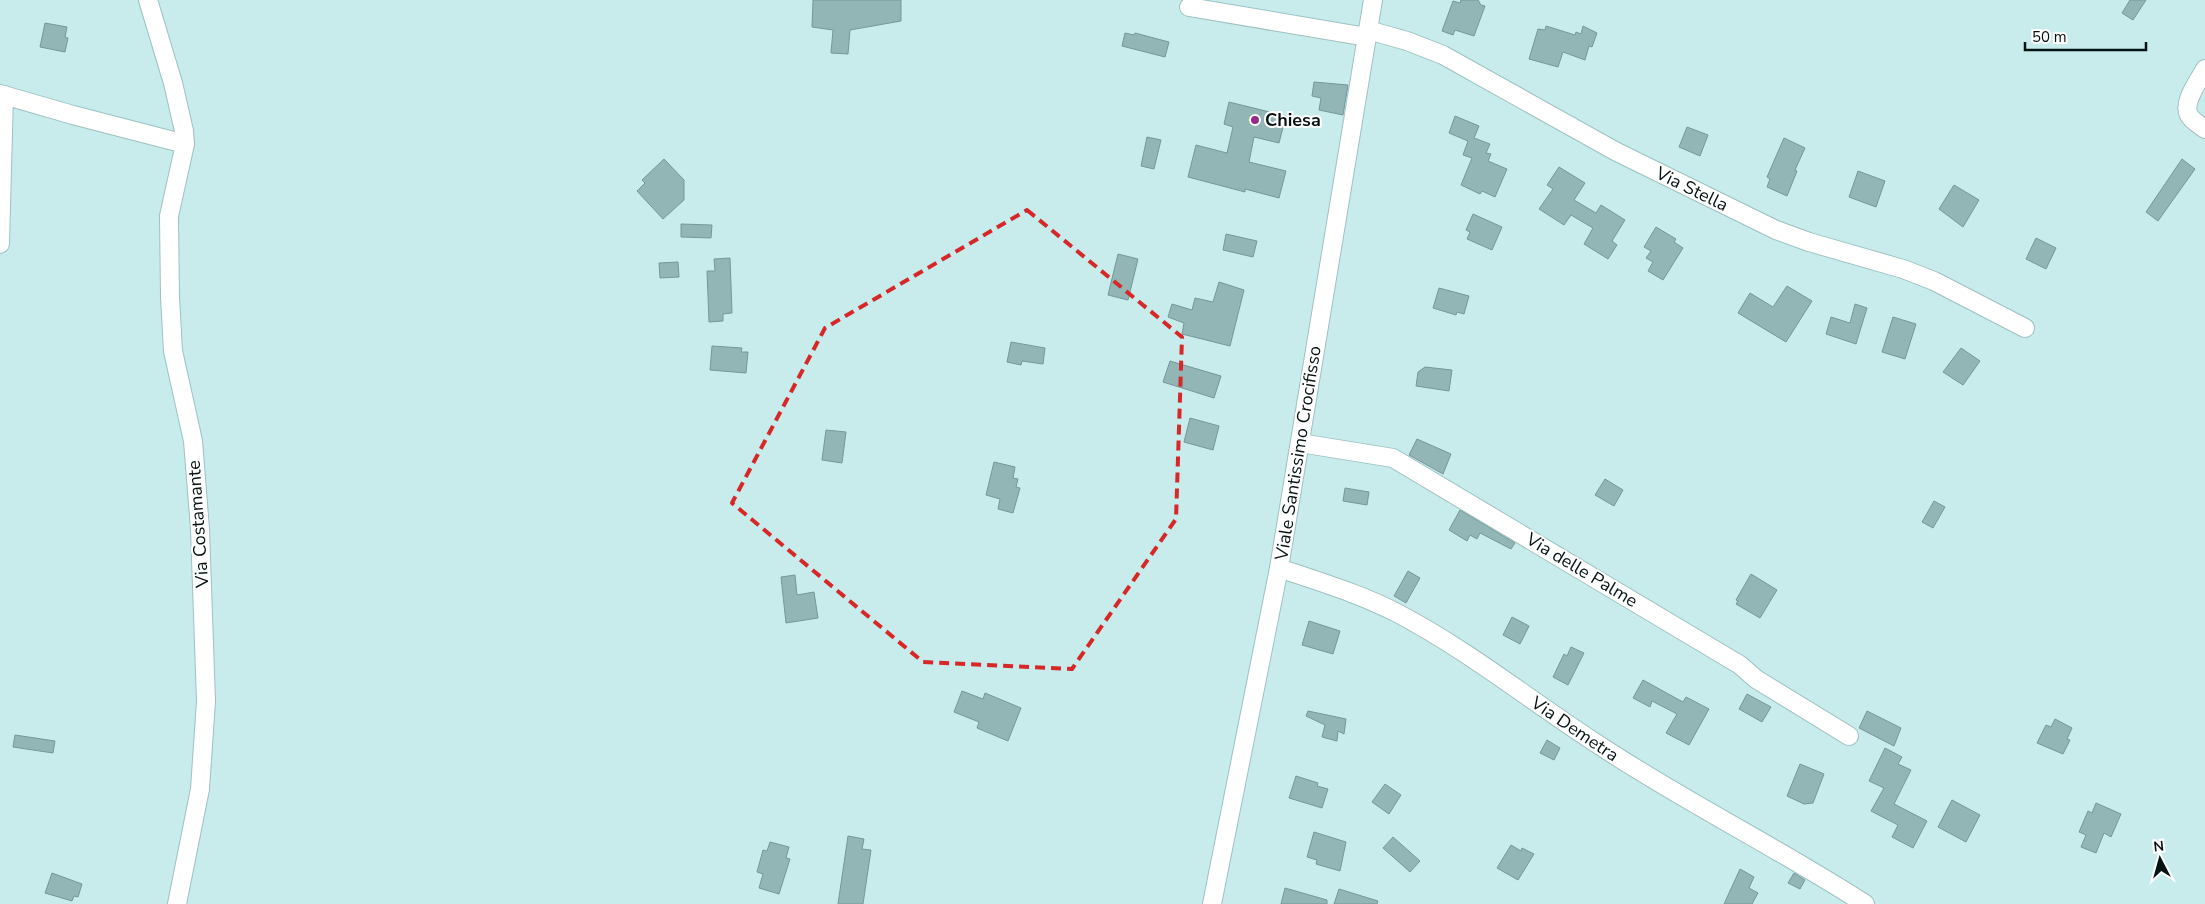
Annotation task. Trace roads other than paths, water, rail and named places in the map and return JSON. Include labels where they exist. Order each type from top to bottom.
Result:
[{"type":"street","name":"Via Costamante","points":[[148,0],[173,83],[184,131],[184,144],[169,216],[170,297],[173,351],[192,441],[198,500],[206,701],[200,789],[177,904]]},
{"type":"street","name":"Viale Santissimo Crocifisso","points":[[1212,904],[1279,568],[1373,0]]},
{"type":"street","name":"Via Stella","points":[[1190,7],[1368,33],[1407,41],[1443,55],[1615,151],[1776,230],[1934,280],[2025,328]]},
{"type":"street","points":[[2205,69],[2188,101],[2187,109],[2189,115],[2205,129]]},
{"type":"street","points":[[0,244],[2,94],[184,144]]},
{"type":"street","name":"Via delle Palme","points":[[1300,443],[1393,458],[1740,665],[1756,679],[1849,736]]},
{"type":"street","name":"Via Demetra","points":[[1279,568],[1339,588],[1400,614],[1463,653],[1605,749],[1686,799],[1821,875],[1865,904]]},
{"type":"place","name":"Chiesa","points":[[1255,120]]}]
